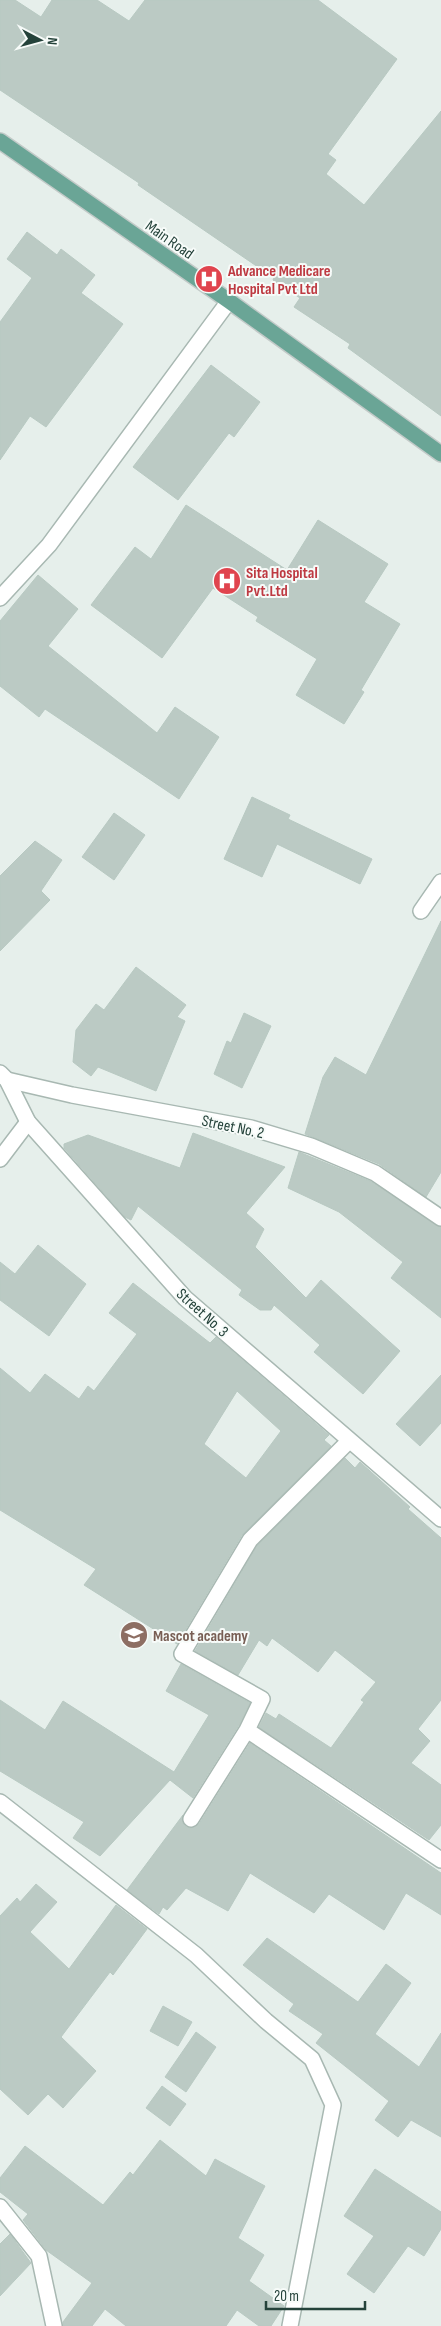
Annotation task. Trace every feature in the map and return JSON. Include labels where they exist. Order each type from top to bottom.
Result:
[{"type":"main road","name":"Main Road","points":[[0,141],[229,301],[441,454]]},
{"type":"street","points":[[0,598],[49,545],[229,301]]},
{"type":"street","points":[[421,911],[441,882]]},
{"type":"street","name":"Street No. 3","points":[[3,1076],[28,1122],[185,1298],[441,1518]]},
{"type":"street","name":"Street No. 2","points":[[3,1076],[72,1095],[251,1128],[311,1146],[375,1173],[441,1218]]},
{"type":"street","points":[[0,1159],[28,1122]]},
{"type":"street","points":[[191,1819],[248,1730],[262,1699],[182,1654],[250,1540],[349,1440]]},
{"type":"street","points":[[248,1730],[441,1860]]},
{"type":"street","points":[[0,1802],[196,1955],[266,2021],[312,2059],[333,2105],[290,2326]]},
{"type":"street","points":[[0,2206],[39,2256],[54,2326]]},
{"type":"building","points":[[0,0],[15,0],[41,17],[52,0],[97,0],[129,21],[145,0],[318,0],[397,59],[328,154],[336,160],[326,174],[364,205],[441,111],[441,416],[348,348],[350,344],[294,307],[300,298],[273,280],[274,278],[138,185],[139,183],[0,90]]},
{"type":"building","points":[[27,232],[57,255],[61,249],[95,275],[81,293],[123,324],[46,427],[30,416],[0,460],[0,322],[32,278],[7,259]]},
{"type":"building","points":[[211,365],[260,402],[234,437],[229,433],[178,500],[133,467]]},
{"type":"building","points":[[186,505],[287,570],[318,520],[388,564],[364,602],[400,624],[361,690],[364,692],[344,724],[296,695],[317,659],[256,621],[258,617],[213,588],[162,658],[91,605],[135,547],[151,559]]},
{"type":"building","points":[[38,575],[78,609],[48,646],[157,733],[175,707],[219,737],[179,799],[45,709],[39,717],[0,686],[0,621]]},
{"type":"building","points":[[252,797],[290,815],[288,819],[372,859],[360,884],[277,844],[262,877],[224,859]]},
{"type":"building","points":[[114,813],[145,835],[114,880],[82,857]]},
{"type":"building","points":[[35,841],[62,860],[41,891],[50,900],[0,951],[0,876]]},
{"type":"building","points":[[441,921],[441,1172],[426,1197],[379,1164],[305,1134],[323,1077],[335,1057],[366,1075]]},
{"type":"building","points":[[136,967],[186,1005],[177,1017],[185,1021],[156,1091],[98,1067],[91,1076],[73,1062],[76,1030],[96,1004],[104,1010]]},
{"type":"building","points":[[244,1013],[271,1026],[242,1088],[214,1074],[227,1041],[231,1043]]},
{"type":"building","points":[[193,1133],[285,1167],[246,1213],[264,1229],[255,1247],[306,1298],[321,1280],[400,1351],[363,1394],[314,1352],[320,1345],[274,1305],[271,1310],[260,1310],[239,1295],[242,1290],[138,1206],[131,1220],[125,1217],[64,1148],[64,1144],[88,1135],[180,1168]]},
{"type":"building","points":[[299,1152],[370,1181],[441,1227],[441,1318],[391,1278],[403,1262],[339,1212],[288,1188]]},
{"type":"building","points":[[38,1245],[86,1284],[49,1336],[0,1300],[0,1262],[15,1274]]},
{"type":"building","points":[[133,1283],[210,1343],[216,1337],[329,1435],[324,1440],[331,1446],[242,1535],[177,1644],[84,1585],[96,1569],[0,1510],[0,1368],[30,1393],[45,1374],[79,1399],[88,1386],[94,1391],[137,1334],[109,1313]],"holes":[[[237,1391],[281,1431],[246,1478],[204,1444]]]},
{"type":"building","points":[[441,1375],[441,1423],[420,1446],[396,1424]]},
{"type":"building","points":[[345,1458],[355,1468],[360,1462],[441,1538],[441,1700],[418,1729],[430,1741],[411,1763],[441,1785],[441,1825],[429,1840],[259,1727],[266,1713],[276,1719],[279,1714],[331,1748],[364,1702],[361,1700],[376,1682],[335,1650],[318,1672],[272,1638],[267,1646],[259,1640],[238,1675],[195,1651],[257,1546]]},
{"type":"building","points":[[181,1664],[250,1703],[239,1725],[193,1798],[170,1780],[100,1856],[73,1838],[84,1822],[0,1771],[0,1700],[45,1730],[63,1701],[174,1772],[209,1715],[166,1691]]},
{"type":"building","points":[[250,1743],[441,1873],[441,1915],[406,1893],[384,1930],[329,1894],[314,1913],[250,1873],[228,1911],[186,1888],[167,1910],[163,1907],[159,1914],[127,1890],[183,1815],[183,1823],[186,1827],[191,1828],[199,1824]]},
{"type":"building","points":[[36,1884],[57,1902],[30,1932],[69,1969],[116,1905],[147,1929],[113,1975],[110,1972],[61,2037],[96,2071],[63,2108],[48,2094],[28,2115],[0,2089],[0,1916],[17,1898],[20,1902]]},
{"type":"building","points":[[267,1938],[358,2002],[386,1964],[411,1983],[375,2034],[419,2067],[441,2033],[441,2137],[411,2120],[398,2137],[375,2120],[389,2101],[316,2043],[323,2034],[289,2011],[294,2004],[243,1965]]},
{"type":"building","points":[[163,2006],[192,2022],[178,2046],[150,2031]]},
{"type":"building","points":[[196,2032],[216,2047],[186,2092],[165,2077]]},
{"type":"building","points":[[162,2086],[186,2104],[170,2126],[146,2108]]},
{"type":"building","points":[[160,2140],[206,2176],[215,2159],[265,2186],[238,2238],[264,2255],[249,2281],[284,2306],[271,2326],[259,2326],[237,2310],[226,2326],[126,2326],[105,2309],[92,2326],[63,2326],[63,2322],[92,2283],[46,2250],[23,2220],[28,2214],[0,2192],[0,2178],[25,2146],[103,2205],[130,2172],[133,2175]]},
{"type":"building","points":[[375,2169],[441,2212],[441,2229],[424,2256],[408,2246],[374,2293],[347,2274],[374,2236],[344,2216]]},
{"type":"building","points":[[10,2234],[31,2263],[0,2296],[0,2244]]},
{"type":"place","name":"Advance Medicare Hospital Pvt Ltd","points":[[209,279]]},
{"type":"place","name":"Sita Hospital Pvt.Ltd","points":[[227,581]]},
{"type":"place","name":"Mascot academy","points":[[134,1635]]}]
